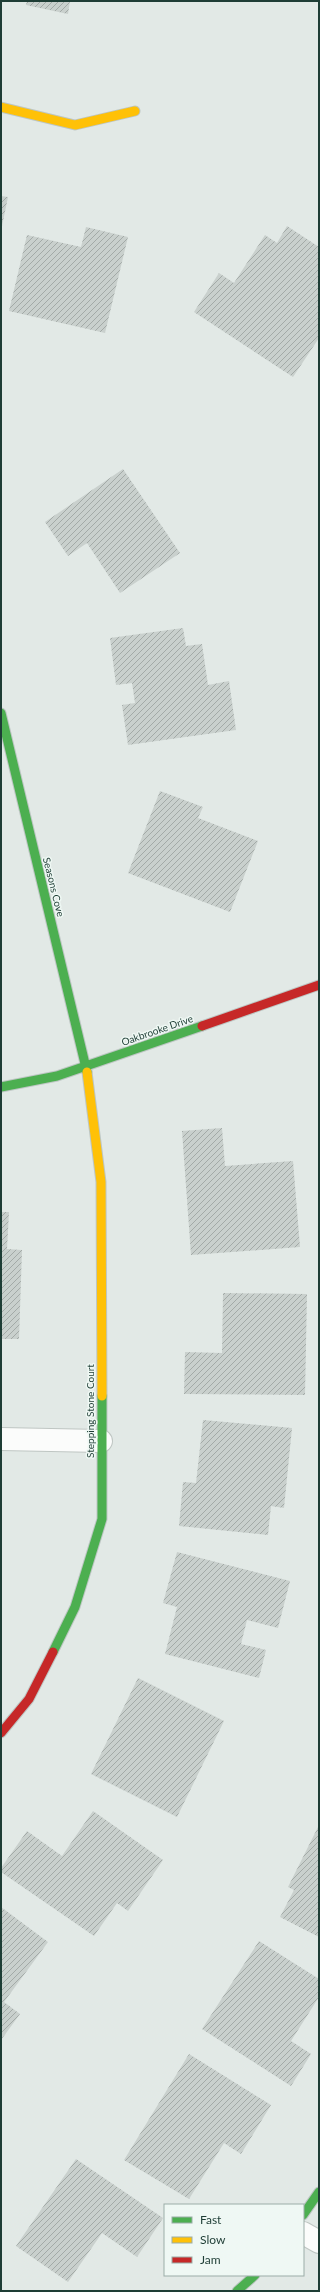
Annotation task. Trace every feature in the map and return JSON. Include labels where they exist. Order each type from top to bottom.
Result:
[{"type":"street","points":[[1,107],[76,125],[135,111]]},
{"type":"street","name":"Seasons Cove","points":[[1,713],[86,1066]]},
{"type":"street","name":"Oakbrooke Drive","points":[[1,1087],[57,1076],[319,985]]},
{"type":"street","name":"Stepping Stone Court","points":[[1,1733],[29,1699],[75,1607],[102,1519],[101,1182],[86,1066]]},
{"type":"street","points":[[1,1439],[101,1441]]},
{"type":"street","points":[[304,2214],[319,2192]]},
{"type":"street","points":[[304,2234],[319,2242]]},
{"type":"street","points":[[237,2291],[254,2276]]},
{"type":"building","points":[[27,1],[70,1],[68,14],[26,5]]},
{"type":"building","points":[[1,196],[8,197],[2,226],[1,226]]},
{"type":"building","points":[[287,226],[319,247],[319,338],[293,377],[194,312],[219,273],[234,283],[265,235],[277,243]]},
{"type":"building","points":[[86,227],[128,237],[105,333],[9,311],[27,235],[81,247]]},
{"type":"building","points":[[123,469],[180,553],[120,593],[87,543],[68,556],[45,522]]},
{"type":"building","points":[[183,628],[186,646],[202,644],[208,685],[229,681],[236,730],[128,745],[122,705],[135,703],[132,683],[116,685],[110,638]]},
{"type":"building","points":[[160,791],[203,807],[198,818],[258,841],[230,912],[128,873]]},
{"type":"building","points":[[222,1128],[225,1166],[293,1161],[300,1247],[191,1255],[182,1131]]},
{"type":"building","points":[[1,1212],[9,1212],[7,1249],[22,1250],[19,1339],[1,1339]]},
{"type":"building","points":[[223,1293],[307,1294],[305,1395],[184,1394],[185,1352],[222,1353]]},
{"type":"building","points":[[203,1420],[292,1428],[284,1508],[271,1506],[268,1535],[179,1526],[183,1482],[196,1483]]},
{"type":"building","points":[[177,1552],[290,1581],[278,1628],[247,1620],[241,1644],[266,1650],[259,1678],[165,1654],[177,1607],[163,1603]]},
{"type":"building","points":[[138,1678],[224,1721],[177,1817],[91,1774]]},
{"type":"building","points":[[93,1811],[163,1860],[128,1911],[117,1903],[94,1936],[1,1872],[1,1868],[27,1831],[62,1856]]},
{"type":"building","points":[[319,1825],[319,1937],[280,1917],[294,1890],[288,1887]]},
{"type":"building","points":[[1,1907],[48,1942],[4,2002],[20,2014],[1,2040]]},
{"type":"building","points":[[259,1941],[319,1979],[319,1997],[291,2041],[311,2054],[291,2086],[202,2029]]},
{"type":"building","points":[[189,2054],[271,2105],[241,2154],[224,2143],[189,2199],[124,2160]]},
{"type":"building","points":[[76,2159],[163,2218],[137,2257],[102,2233],[68,2282],[16,2246]]},
{"type":"traffic: fast","points":[[1,713],[87,1072]]},
{"type":"traffic: fast","points":[[1,1087],[57,1076],[202,1026]]},
{"type":"traffic: fast","points":[[53,1652],[75,1607],[102,1519],[102,1396]]},
{"type":"traffic: fast","points":[[304,2214],[319,2192]]},
{"type":"traffic: fast","points":[[237,2291],[254,2276]]},
{"type":"traffic: slow","points":[[1,107],[75,125],[135,111]]},
{"type":"traffic: slow","points":[[87,1072],[101,1182],[102,1396]]},
{"type":"traffic: jam","points":[[202,1026],[319,985]]},
{"type":"traffic: jam","points":[[1,1733],[29,1699],[53,1652]]}]
